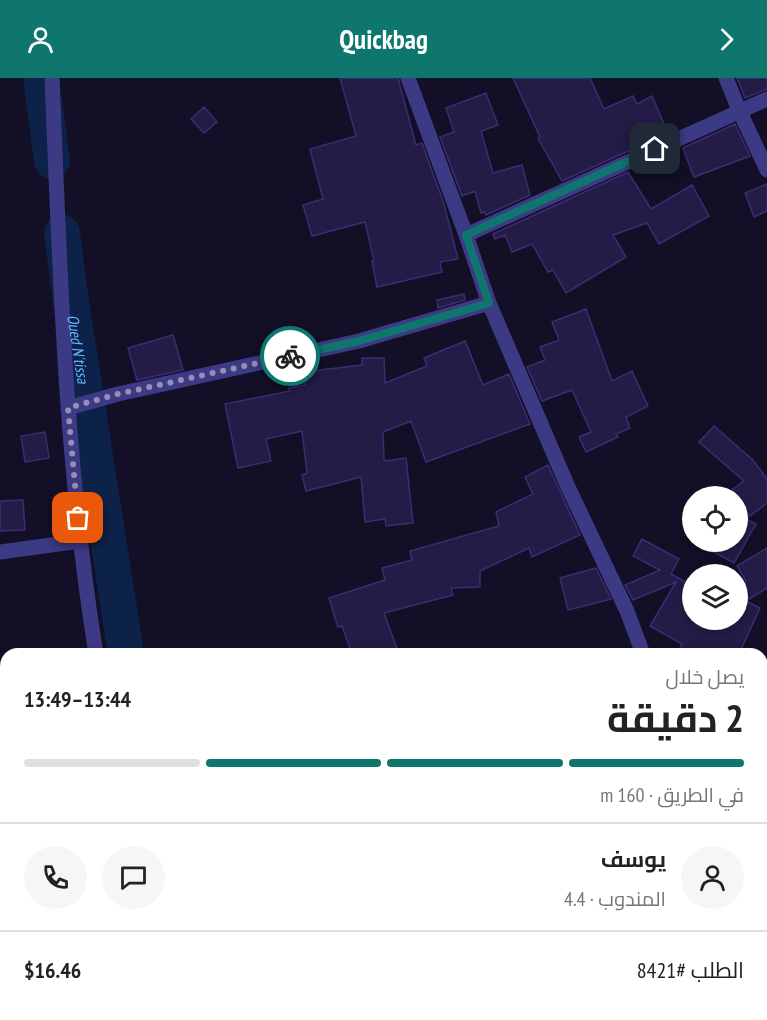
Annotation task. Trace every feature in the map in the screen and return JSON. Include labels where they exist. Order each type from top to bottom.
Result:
[{"type":"street","points":[[52,78],[68,408],[80,541],[95,648]]},
{"type":"street","points":[[408,78],[489,303],[568,487],[627,611],[641,648]]},
{"type":"street","points":[[726,78],[767,170]]},
{"type":"street","points":[[466,235],[767,99]]},
{"type":"street","points":[[68,408],[118,394],[359,341],[489,303]]},
{"type":"street","points":[[0,552],[80,541]]},
{"type":"building","points":[[340,78],[398,78],[416,145],[422,143],[444,204],[458,259],[440,262],[442,272],[377,287],[365,222],[312,236],[303,205],[323,199],[310,149],[356,136]]},
{"type":"building","points":[[513,78],[590,78],[604,109],[633,96],[637,104],[652,96],[668,133],[562,181],[538,138],[540,137]]},
{"type":"building","points":[[737,78],[767,78],[767,89],[745,98]]},
{"type":"building","points":[[486,93],[498,125],[481,131],[493,173],[522,165],[530,195],[486,215],[485,212],[481,213],[475,191],[462,196],[440,137],[454,132],[446,108]]},
{"type":"building","points":[[204,107],[217,122],[204,133],[191,119]]},
{"type":"building","points":[[735,124],[750,156],[694,177],[683,148]]},
{"type":"building","points":[[628,172],[651,209],[692,185],[709,216],[659,244],[647,223],[613,235],[626,257],[566,293],[553,270],[548,272],[532,244],[512,252],[505,235],[495,239],[493,234]]},
{"type":"building","points":[[767,184],[767,211],[754,217],[745,193]]},
{"type":"building","points":[[464,294],[465,300],[438,308],[437,300]]},
{"type":"building","points":[[586,309],[612,381],[632,371],[648,406],[626,417],[630,428],[616,434],[618,437],[586,452],[579,437],[591,432],[572,390],[542,401],[527,367],[545,360],[540,347],[559,340],[552,322]]},
{"type":"building","points":[[173,335],[183,370],[137,380],[128,348]]},
{"type":"building","points":[[465,341],[483,385],[509,374],[530,424],[426,462],[411,421],[383,432],[384,461],[406,458],[413,523],[386,526],[385,519],[365,522],[361,477],[306,491],[302,475],[307,473],[302,431],[266,439],[271,461],[238,468],[225,404],[290,391],[289,388],[305,385],[303,372],[362,365],[362,358],[384,358],[385,383],[427,366],[424,358]]},
{"type":"building","points":[[714,426],[753,460],[767,479],[767,503],[748,517],[748,486],[737,486],[744,481],[699,442]]},
{"type":"building","points":[[45,432],[49,458],[25,462],[21,436]]},
{"type":"building","points":[[548,465],[580,535],[532,557],[529,548],[480,571],[480,587],[451,588],[453,595],[384,613],[397,648],[350,648],[342,626],[338,627],[329,598],[385,580],[382,568],[412,560],[410,551],[499,526],[496,512],[533,494],[525,477]]},
{"type":"building","points":[[23,500],[25,530],[0,531],[0,501]]},
{"type":"building","points":[[748,520],[756,524],[748,538]]},
{"type":"building","points":[[642,539],[679,559],[671,574],[682,580],[682,630],[748,630],[748,602],[760,608],[742,648],[680,648],[682,644],[650,626],[676,582],[633,600],[625,585],[660,570],[633,556]]},
{"type":"building","points":[[767,548],[767,588],[748,600],[748,564],[740,564]]},
{"type":"building","points":[[714,552],[740,552],[734,563]]},
{"type":"building","points":[[596,568],[611,599],[568,610],[560,578]]},
{"type":"waterway","name":"Oued N'tissa","points":[[41,78],[52,161]]},
{"type":"waterway","name":"Oued N'tissa","points":[[62,233],[125,648]]},
{"type":"way so far","points":[[78,518],[68,408],[118,394],[290,356]]},
{"type":"route","points":[[290,356],[359,341],[489,303],[466,235],[655,149]]}]
